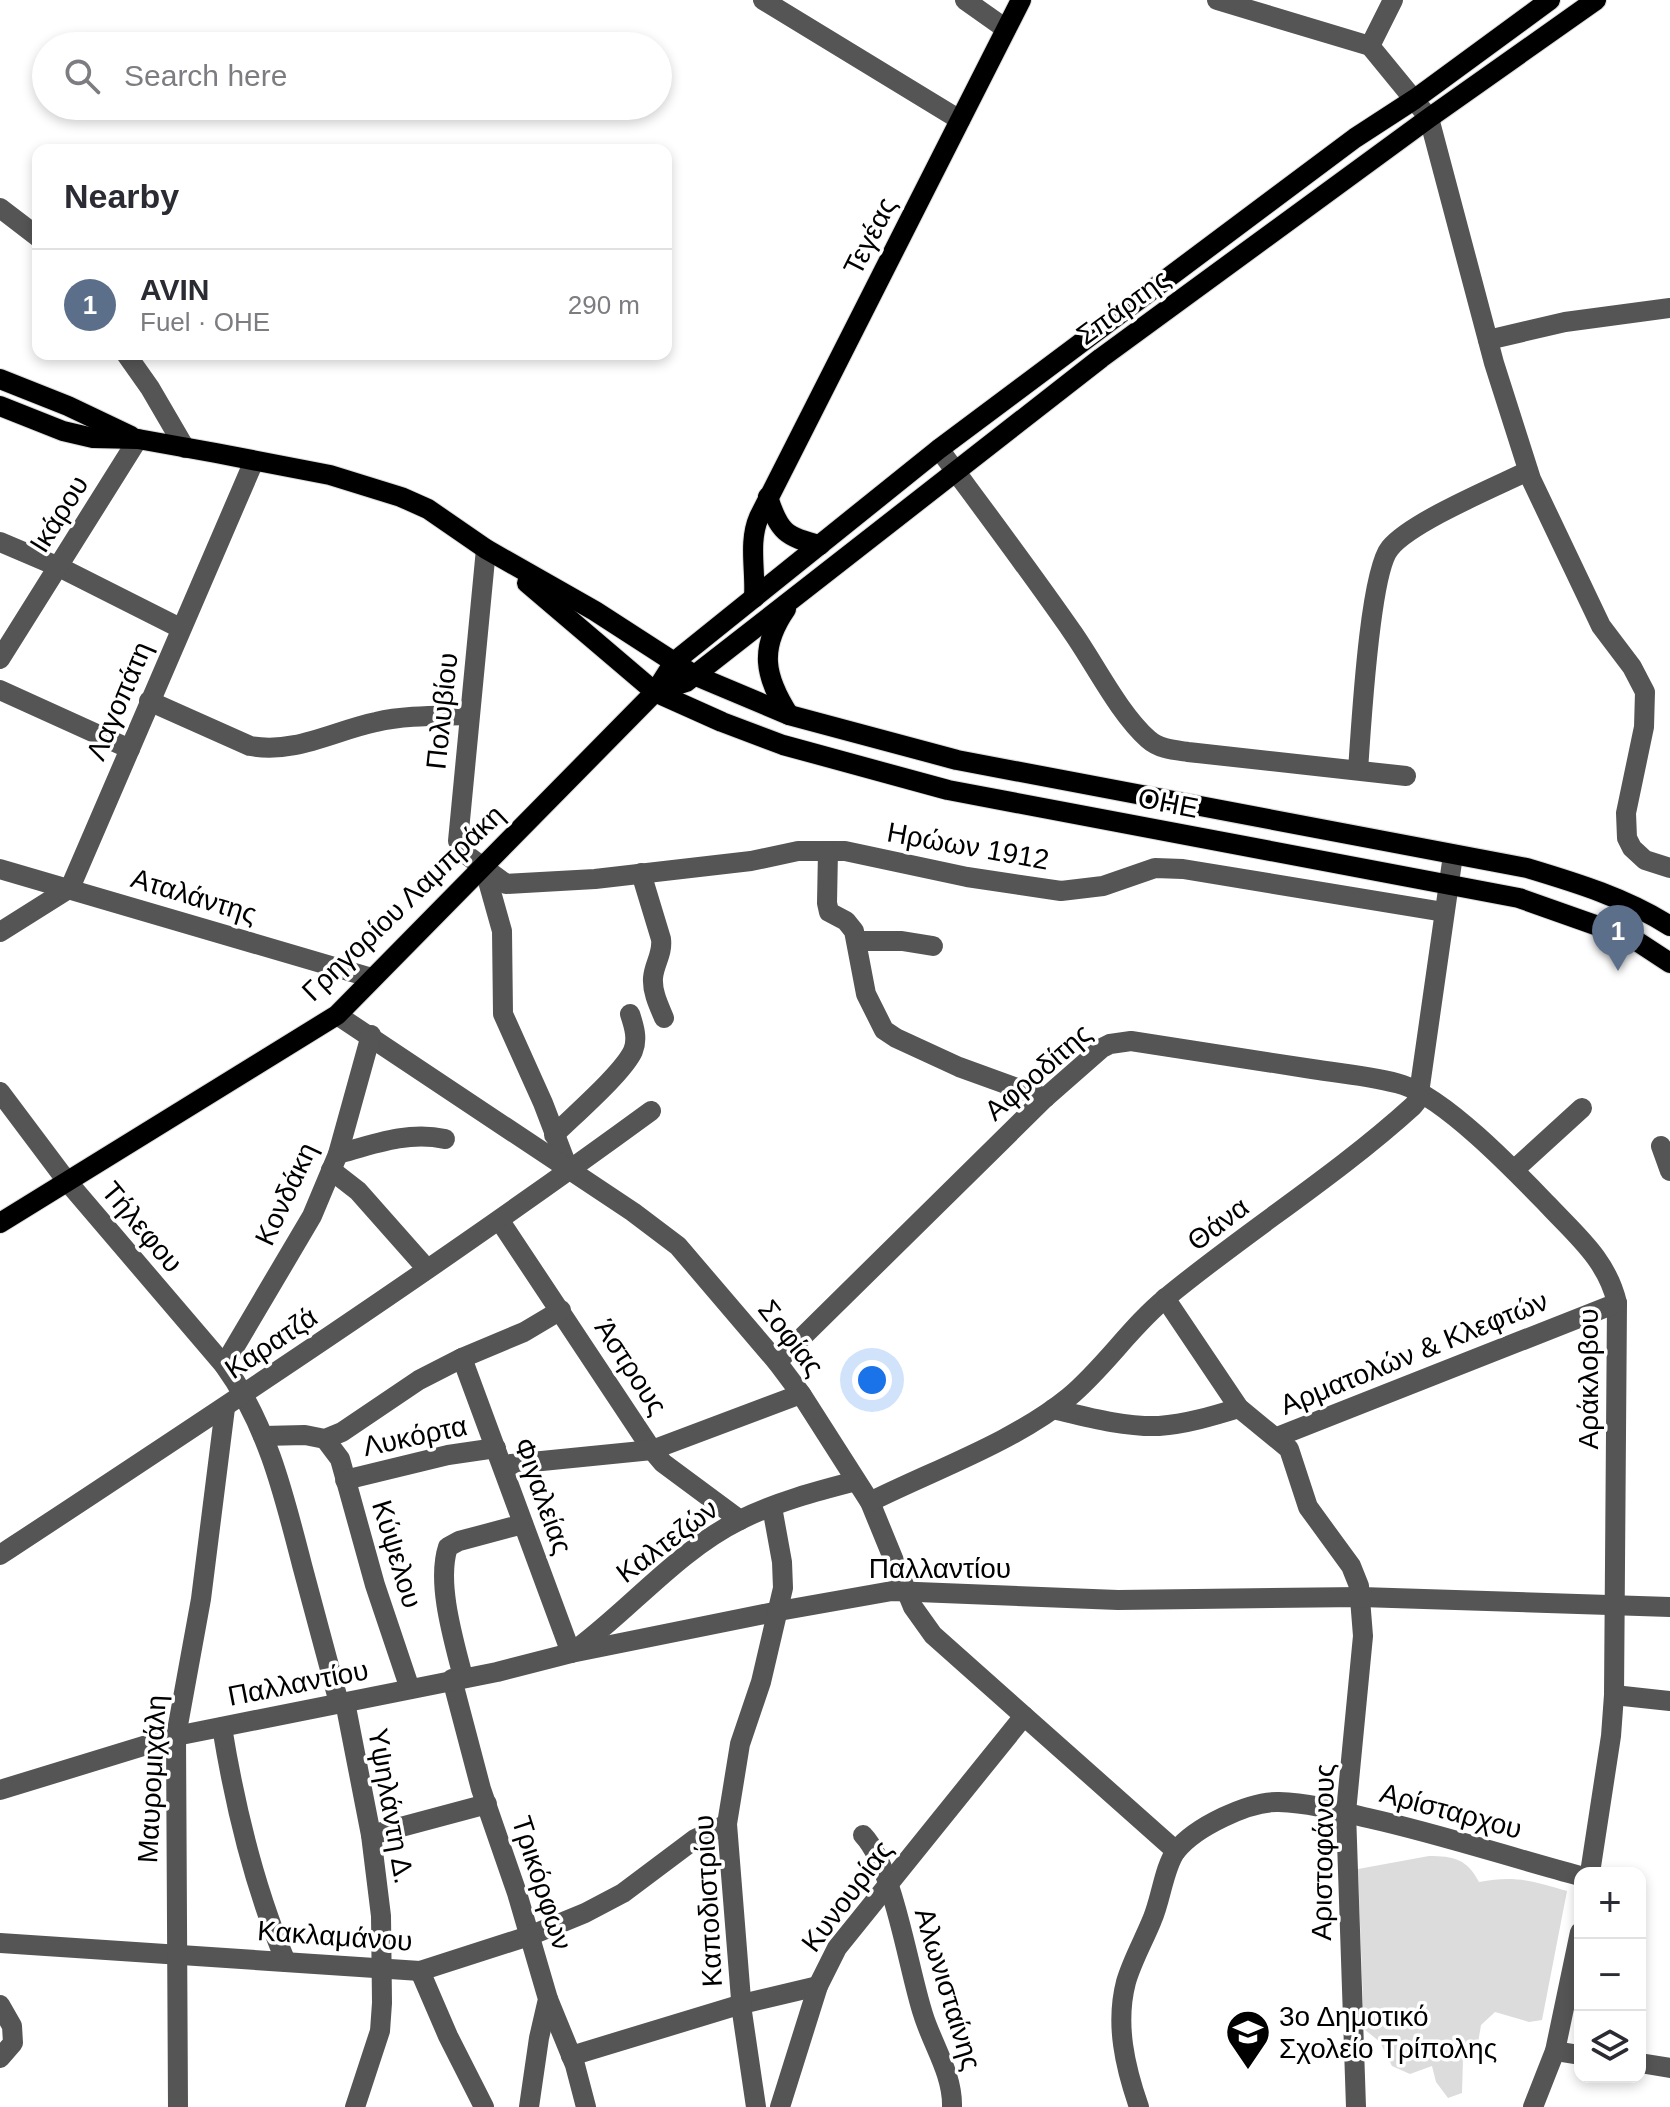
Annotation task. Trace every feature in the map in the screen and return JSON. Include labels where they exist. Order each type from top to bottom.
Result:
[{"type":"main road","name":"Τεγέας","points":[[754,598],[756,575],[752,540],[755,526],[1021,0]]},
{"type":"main road","name":"Σπάρτης","points":[[655,692],[674,662],[939,449],[1355,138],[1415,99],[1550,0]]},
{"type":"main road","name":"Σπάρτης","points":[[655,692],[677,687],[694,675],[1101,358],[1596,0]]},
{"type":"main road","points":[[0,379],[138,439]]},
{"type":"main road","points":[[0,406],[63,431],[93,438],[138,439],[330,475],[401,497],[428,509],[486,549]]},
{"type":"main road","points":[[768,497],[780,528],[794,538],[820,545]]},
{"type":"main road","name":"ΟΗΕ","points":[[486,549],[595,611],[694,675],[789,715],[957,760],[1527,868],[1616,897],[1670,926]]},
{"type":"main road","name":"ΟΗΕ","points":[[486,549],[655,692],[783,745],[948,790],[1519,898],[1632,938],[1670,963]]},
{"type":"main road","points":[[789,715],[776,695],[770,678],[767,650],[777,621],[796,594]]},
{"type":"main road","name":"Γρηγορίου Λαμπράκη","points":[[0,1223],[337,1015],[655,692]]},
{"type":"street","points":[[763,0],[960,120]]},
{"type":"street","points":[[965,0],[1006,29]]},
{"type":"street","points":[[1217,0],[1370,46],[1429,118],[1488,340],[1528,471],[1551,527],[1601,626],[1643,684],[1646,714],[1627,805],[1625,829],[1629,843],[1639,856],[1670,868]]},
{"type":"street","points":[[1370,46],[1393,0]]},
{"type":"street","points":[[0,208],[32,232]]},
{"type":"street","points":[[1488,340],[1565,322],[1670,308]]},
{"type":"street","points":[[130,360],[185,448]]},
{"type":"street","name":"Ικάρου","points":[[0,659],[138,439]]},
{"type":"street","points":[[939,449],[1147,738],[1166,749],[1406,776]]},
{"type":"street","name":"Λαγοπάτη","points":[[70,888],[254,461]]},
{"type":"street","points":[[1358,770],[1364,681],[1378,585],[1387,550],[1410,530],[1528,471]]},
{"type":"street","points":[[0,542],[59,567],[180,628]]},
{"type":"street","name":"Πολυβίου","points":[[484,866],[468,856],[458,841],[486,549]]},
{"type":"street","points":[[0,690],[130,749]]},
{"type":"street","points":[[149,701],[250,746],[267,749],[306,744],[377,722],[469,715]]},
{"type":"street","name":"Ηρώων 1912","points":[[484,866],[506,884],[751,861],[798,851],[845,851],[967,877],[1061,891],[1103,886],[1155,868],[1183,869],[1444,912]]},
{"type":"street","points":[[828,851],[829,912],[851,926],[858,941],[866,994],[884,1030],[959,1067],[1045,1098]]},
{"type":"street","points":[[1419,1093],[1453,855]]},
{"type":"street","points":[[484,866],[502,931],[503,1014],[569,1171]]},
{"type":"street","name":"Αταλάντης","points":[[0,869],[372,978]]},
{"type":"street","points":[[641,873],[663,950],[653,977],[664,1018]]},
{"type":"street","points":[[0,932],[70,888]]},
{"type":"street","points":[[858,941],[902,941],[933,946]]},
{"type":"street","points":[[554,1135],[615,1076],[632,1052],[635,1028],[630,1014]]},
{"type":"street","name":"Σοφίας","points":[[337,1015],[633,1212],[678,1246],[801,1394],[870,1502],[918,1616],[933,1635],[1176,1851]]},
{"type":"street","name":"Κονδάκη","points":[[224,1365],[312,1216],[335,1162],[371,1035]]},
{"type":"street","name":"Αφροδίτης","points":[[777,1362],[1045,1098],[1110,1044],[1131,1041],[1388,1082],[1419,1093]]},
{"type":"street","name":"Τήλεφου","points":[[0,1092],[66,1180],[224,1365],[245,1395]]},
{"type":"street","name":"Αράκλοβου","points":[[1419,1093],[1459,1122],[1514,1170],[1599,1260],[1610,1278],[1617,1303],[1614,1695],[1611,1736],[1591,1867]]},
{"type":"street","name":"Θάνα","points":[[870,1502],[1004,1438],[1053,1409],[1090,1377],[1165,1298],[1387,1129],[1413,1106],[1419,1093]]},
{"type":"street","points":[[1514,1170],[1582,1108]]},
{"type":"street","name":"Καρατζά","points":[[1,1552],[245,1395],[500,1221],[651,1111]]},
{"type":"street","points":[[427,1269],[335,1162],[406,1136],[445,1139]]},
{"type":"street","points":[[1661,1146],[1670,1171]]},
{"type":"street","name":"Άστρους","points":[[500,1221],[652,1450],[663,1463],[740,1520]]},
{"type":"street","points":[[1165,1298],[1239,1408],[1256,1424],[1277,1437]]},
{"type":"street","name":"Αρματολών & Κλεφτών","points":[[1277,1437],[1617,1303]]},
{"type":"street","points":[[263,1436],[305,1435],[325,1439],[353,1425],[419,1380],[524,1332],[561,1310]]},
{"type":"street","name":"Φιγαλείας","points":[[462,1358],[571,1653]]},
{"type":"street","name":"Λυκόρτα","points":[[345,1480],[448,1455],[652,1450],[801,1394]]},
{"type":"street","name":"Υψηλάντη Δ.","points":[[245,1395],[285,1500],[342,1703],[371,1835],[381,1916],[380,2031],[355,2107]]},
{"type":"street","name":"Μαυρομιχάλη","points":[[178,2107],[176,1736],[201,1599],[225,1408]]},
{"type":"street","points":[[1053,1409],[1102,1420],[1159,1426],[1206,1418],[1239,1408]]},
{"type":"street","name":"Αριστοφάνους","points":[[1277,1437],[1289,1449],[1308,1507],[1351,1566],[1361,1597],[1363,1636],[1346,1812],[1356,2107]]},
{"type":"street","name":"Κύψελου","points":[[325,1439],[340,1459],[370,1568],[410,1689]]},
{"type":"street","name":"Καλτεζών","points":[[571,1653],[698,1546],[740,1520],[856,1481]]},
{"type":"street","name":"Καποδιστρίου","points":[[756,2107],[742,2004],[727,1824],[740,1744],[761,1682],[783,1588],[782,1562],[772,1507]]},
{"type":"street","name":"Τρικόρφων","points":[[523,1524],[459,1541],[448,1547],[445,1587],[457,1678],[487,1804],[548,1999],[529,2107]]},
{"type":"street","name":"Παλλαντίου","points":[[0,1790],[176,1736],[497,1672],[571,1653],[779,1611],[906,1590],[1118,1600],[1361,1597],[1670,1607]]},
{"type":"street","points":[[1614,1695],[1670,1701]]},
{"type":"street","name":"Κυνουρίας","points":[[571,2056],[742,2004],[818,1986],[837,1948],[1024,1716]]},
{"type":"street","points":[[222,1727],[241,1828],[286,1962]]},
{"type":"street","name":"Αρίσταρχου","points":[[1176,1851],[1216,1822],[1251,1806],[1278,1802],[1317,1805],[1422,1830],[1574,1874]]},
{"type":"street","points":[[371,1835],[487,1804]]},
{"type":"street","name":"Κακλαμάνου","points":[[0,1943],[420,1971],[529,1936],[585,1913],[623,1893],[695,1839],[727,1824]]},
{"type":"street","name":"Αλωνισταίνης","points":[[863,1835],[875,1850],[888,1887],[923,2015],[944,2067],[952,2107]]},
{"type":"street","points":[[1139,2107],[1129,2079],[1122,2042],[1123,1995],[1176,1851]]},
{"type":"street","points":[[1533,2107],[1555,2051],[1579,1939]]},
{"type":"street","points":[[420,1971],[484,2107]]},
{"type":"street","points":[[780,2107],[818,1986]]},
{"type":"street","points":[[548,1999],[571,2056],[586,2107]]},
{"type":"street","points":[[0,2005],[12,2026],[13,2043],[0,2058]]},
{"type":"street","points":[[1555,2051],[1574,2054]]},
{"type":"street","points":[[1646,2064],[1670,2068]]},
{"type":"shaded area","points":[[1429,1856],[1459,1860],[1470,1868],[1479,1882],[1524,1880],[1567,1891],[1542,2020],[1529,2022],[1495,2012],[1481,2025],[1478,2043],[1463,2059],[1462,2093],[1448,2098],[1436,2082],[1432,2066],[1410,2074],[1392,2066],[1380,2042],[1364,2029],[1358,1869]]},
{"type":"place","name":"AVIN","points":[[1618,971]]},
{"type":"place","name":"3ο Δημοτικό Σχολείο Τρίπολης","points":[[1248,2071]]}]
